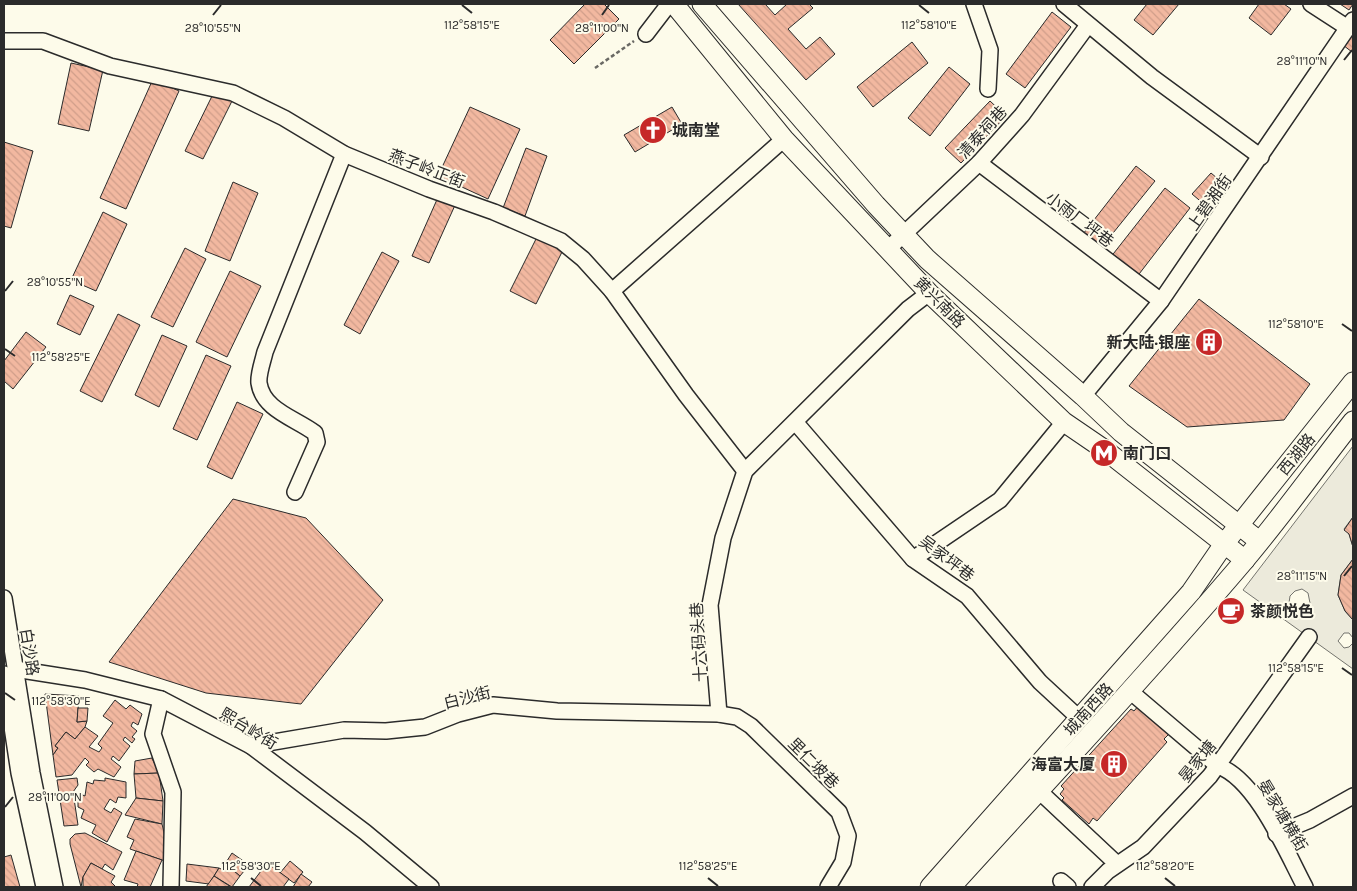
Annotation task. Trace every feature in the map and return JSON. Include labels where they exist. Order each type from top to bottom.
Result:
[{"type":"main road","name":"黄兴南路","points":[[674,4],[784,140],[929,293],[1064,422],[1105,450],[1244,560]]},
{"type":"main road","name":"黄兴南路","points":[[702,4],[927,259],[1083,396],[1121,432],[1259,541]]},
{"type":"main road","name":"西湖路","points":[[1239,526],[1353,382]]},
{"type":"main road","name":"西湖路","points":[[1259,541],[1353,421]]},
{"type":"main road","points":[[1205,498],[1224,504],[1242,503],[1260,494],[1274,482]]},
{"type":"main road","points":[[1188,516],[1201,535],[1205,554],[1202,571],[1191,592]]},
{"type":"main road","name":"城南西路","points":[[930,887],[1191,592],[1224,544],[1239,526]]},
{"type":"main road","name":"城南西路","points":[[950,887],[1092,731],[1131,692],[1259,541]]},
{"type":"street","points":[[646,34],[669,4]]},
{"type":"street","points":[[974,4],[990,50],[988,89]]},
{"type":"street","points":[[1064,4],[1152,76],[1261,157]]},
{"type":"street","points":[[1311,4],[1351,24]]},
{"type":"street","name":"上碧湘街","points":[[1083,396],[1162,302],[1351,24]]},
{"type":"street","name":"清泰祠巷","points":[[888,249],[979,163],[1022,114],[1088,25]]},
{"type":"street","name":"燕子岭正街","points":[[4,40],[43,41],[110,66],[233,93],[284,118],[344,154],[430,189],[494,212],[561,242],[583,259],[612,291],[686,395],[745,471]]},
{"type":"street","points":[[612,291],[784,140]]},
{"type":"street","points":[[295,492],[317,442],[315,433],[280,412],[264,398],[259,381],[265,352],[344,154]]},
{"type":"street","name":"小雨厂坪巷","points":[[979,163],[1162,302]]},
{"type":"street","points":[[745,471],[796,423],[908,309],[929,293]]},
{"type":"street","points":[[913,559],[1000,500],[1064,422]]},
{"type":"street","name":"吴家坪巷","points":[[796,423],[913,559],[967,596],[1040,682],[1080,719]]},
{"type":"street","name":"十六码头巷","points":[[719,714],[710,605],[724,538],[745,471]]},
{"type":"street","name":"白沙路","points":[[4,598],[19,773],[44,887]]},
{"type":"street","name":"晏家塘","points":[[1092,887],[1117,864],[1143,847],[1218,766],[1309,637]]},
{"type":"street","name":"白沙路","points":[[10,672],[55,887]]},
{"type":"street","name":"熙台岭街","points":[[10,672],[86,680],[161,698],[251,746],[365,832],[431,887]]},
{"type":"street","name":"晏家塘横街","points":[[1131,692],[1218,766],[1229,770],[1245,784],[1306,887]]},
{"type":"street","points":[[161,698],[153,734],[172,792],[171,887]]},
{"type":"street","name":"白沙街","points":[[251,746],[344,730],[386,731],[424,727],[458,714],[493,705],[557,711],[693,715]]},
{"type":"street","name":"里仁坡巷","points":[[693,715],[719,714],[737,717],[751,726],[839,812],[848,836],[843,862],[828,887]]},
{"type":"street","points":[[1038,790],[1117,864]]},
{"type":"street","points":[[1276,834],[1310,820],[1353,796]]},
{"type":"path","points":[[595,68],[646,34]]},
{"type":"shaded area","points":[[1353,446],[1353,517],[1344,529],[1349,534],[1353,547],[1353,559],[1341,575],[1338,595],[1345,611],[1353,620],[1353,638],[1349,633],[1344,633],[1338,641],[1344,648],[1349,647],[1353,643],[1353,669],[1243,590]],"holes":[[[1302,589],[1308,593],[1310,603],[1306,609],[1296,610],[1289,603],[1290,596],[1295,591]]]},
{"type":"building","points":[[585,4],[604,4],[619,19],[574,64],[550,40]]},
{"type":"building","points":[[738,4],[765,4],[775,15],[787,4],[809,4],[813,8],[788,29],[806,49],[820,37],[835,54],[806,80]]},
{"type":"building","points":[[1147,4],[1179,4],[1153,35],[1134,20]]},
{"type":"building","points":[[1259,4],[1284,4],[1291,9],[1271,35],[1249,18]]},
{"type":"building","points":[[1340,4],[1353,4],[1349,10]]},
{"type":"building","points":[[1052,12],[1071,27],[1025,88],[1006,74]]},
{"type":"building","points":[[1353,25],[1353,51],[1352,52],[1339,42]]},
{"type":"building","points":[[912,42],[928,63],[873,107],[857,87]]},
{"type":"building","points":[[71,63],[103,70],[89,131],[58,124]]},
{"type":"building","points":[[949,67],[970,84],[930,136],[908,118]]},
{"type":"building","points":[[153,79],[179,91],[126,209],[100,198]]},
{"type":"building","points":[[214,92],[232,101],[203,159],[185,151]]},
{"type":"building","points":[[990,101],[1006,116],[961,163],[945,148]]},
{"type":"building","points":[[470,107],[520,129],[488,199],[438,176]]},
{"type":"building","name":"城南堂","points":[[672,107],[682,124],[635,152],[624,135]]},
{"type":"building","points":[[4,142],[33,151],[11,228],[4,226]]},
{"type":"building","points":[[526,148],[547,156],[525,216],[503,208]]},
{"type":"building","points":[[1136,166],[1155,181],[1101,248],[1083,234]]},
{"type":"building","points":[[1211,173],[1224,184],[1205,205],[1192,194]]},
{"type":"building","points":[[233,182],[258,193],[230,261],[205,251]]},
{"type":"building","points":[[1165,188],[1190,208],[1136,278],[1110,258]]},
{"type":"building","points":[[439,195],[456,203],[429,263],[412,256]]},
{"type":"building","points":[[103,212],[127,224],[96,291],[71,280]]},
{"type":"building","points":[[537,237],[563,250],[536,304],[510,291]]},
{"type":"building","points":[[185,248],[206,259],[173,327],[151,317]]},
{"type":"building","points":[[382,252],[399,261],[360,334],[344,325]]},
{"type":"building","points":[[230,271],[261,286],[227,357],[196,342]]},
{"type":"building","points":[[70,295],[94,306],[80,335],[57,324]]},
{"type":"building","name":"新大陆·银座","points":[[1199,299],[1310,384],[1284,420],[1187,427],[1129,386]]},
{"type":"building","points":[[118,314],[140,325],[102,402],[80,391]]},
{"type":"building","points":[[26,332],[46,347],[13,389],[4,381],[4,361]]},
{"type":"building","points":[[162,335],[187,346],[159,407],[135,395]]},
{"type":"building","points":[[206,355],[231,366],[197,440],[173,429]]},
{"type":"building","points":[[237,402],[263,414],[232,479],[207,467]]},
{"type":"building","points":[[233,499],[306,518],[383,600],[301,704],[206,693],[109,662]]},
{"type":"building","points":[[1353,517],[1353,547],[1349,534],[1344,530]]},
{"type":"building","points":[[1353,559],[1353,620],[1345,611],[1338,595],[1341,575]]},
{"type":"building","points":[[45,694],[79,696],[77,722],[87,721],[85,727],[75,739],[66,732],[55,746],[58,748],[53,755]]},
{"type":"building","points":[[115,700],[126,709],[130,705],[142,714],[138,725],[133,722],[131,726],[137,731],[132,737],[135,739],[132,743],[125,737],[123,740],[130,746],[119,761],[113,756],[111,759],[121,767],[114,777],[98,769],[94,772],[86,765],[89,762],[85,758],[72,775],[56,777],[53,755],[58,748],[55,746],[66,732],[75,739],[85,727],[98,736],[89,747],[99,752],[102,748],[98,744],[113,723],[103,716]]},
{"type":"building","name":"海富大厦","points":[[1139,705],[1170,733],[1164,739],[1167,742],[1097,821],[1093,818],[1089,824],[1062,800],[1064,798],[1060,794],[1064,789],[1061,786],[1131,709],[1134,711]]},
{"type":"building","points":[[78,708],[88,708],[87,721],[77,722]]},
{"type":"building","points":[[152,758],[159,773],[134,774],[135,761]]},
{"type":"building","points":[[159,773],[163,801],[136,798],[134,774]]},
{"type":"building","points":[[77,778],[78,785],[73,792],[78,825],[64,826],[57,780]]},
{"type":"building","points":[[105,778],[126,782],[126,798],[118,797],[116,803],[110,799],[104,809],[111,813],[114,808],[122,813],[107,842],[92,833],[96,825],[81,818],[84,810],[78,807],[78,793],[85,796],[87,782],[93,784],[94,780],[105,781]]},
{"type":"building","points":[[136,798],[163,801],[162,824],[125,815]]},
{"type":"building","points":[[135,819],[162,824],[166,841],[165,861],[130,849],[134,840],[127,837]]},
{"type":"building","points":[[85,833],[122,852],[113,870],[105,864],[102,869],[91,863],[83,877],[81,887],[70,839],[75,834]]},
{"type":"building","points":[[136,851],[162,860],[150,887],[137,887],[138,884],[124,880]]},
{"type":"building","points":[[232,853],[249,865],[240,876],[225,864]]},
{"type":"building","points":[[11,855],[20,887],[4,887],[4,857]]},
{"type":"building","points":[[290,861],[303,872],[294,883],[280,873]]},
{"type":"building","points":[[91,863],[115,876],[111,882],[116,887],[83,887],[83,877]]},
{"type":"building","points":[[267,863],[289,879],[283,887],[249,887]]},
{"type":"building","points":[[187,864],[219,868],[209,884],[186,881]]},
{"type":"building","points":[[229,867],[240,876],[232,887],[214,876],[219,868],[225,871]]},
{"type":"building","points":[[301,874],[312,882],[308,887],[293,887]]},
{"type":"building","points":[[214,876],[231,887],[206,887]]},
{"type":"place","name":"城南堂","points":[[653,130]]},
{"type":"place","name":"新大陆·银座","points":[[1209,342]]},
{"type":"place","name":"南门口","points":[[1104,453]]},
{"type":"place","name":"茶颜悦色","points":[[1231,611]]},
{"type":"place","name":"海富大厦","points":[[1114,764]]}]
